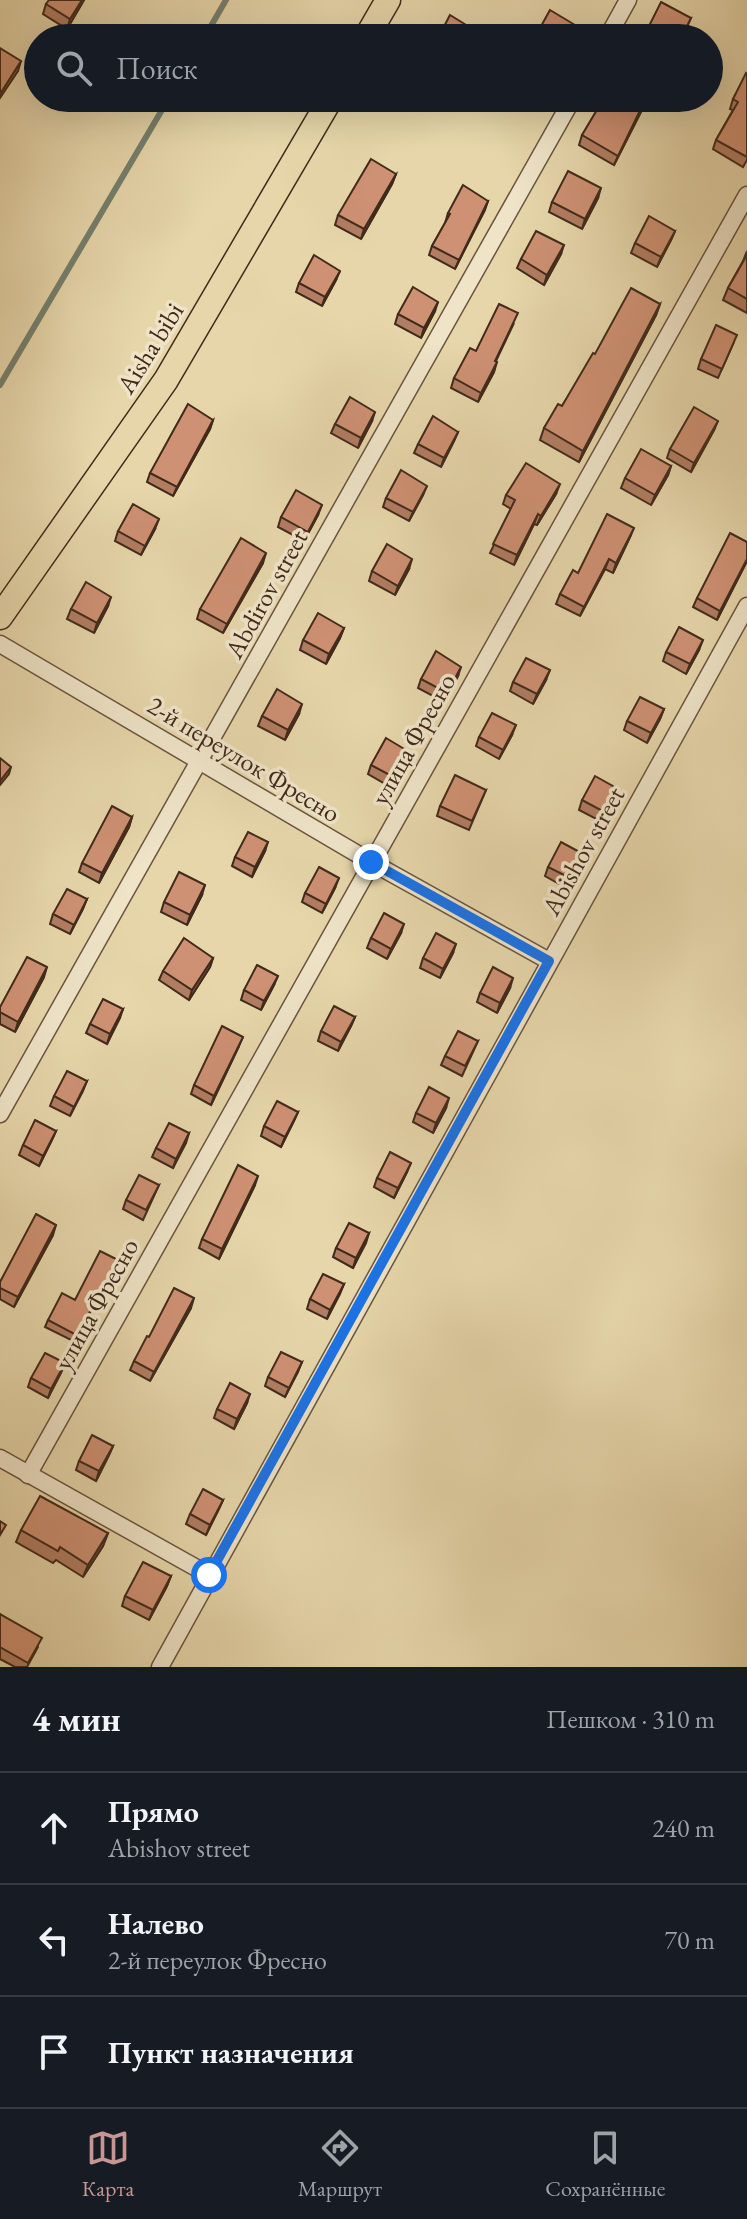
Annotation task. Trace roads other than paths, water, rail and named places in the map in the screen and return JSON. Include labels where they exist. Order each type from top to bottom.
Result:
[{"type":"main road","points":[[374,24],[388,0]]},
{"type":"main road","name":"Aisha bibi","points":[[0,617],[166,380],[323,112]]},
{"type":"street","points":[[615,24],[628,0]]},
{"type":"street","name":"Abdirov street","points":[[0,1114],[565,112]]},
{"type":"street","name":"улица Фресно","points":[[28,1475],[747,195]]},
{"type":"street","name":"Abishov street","points":[[160,1667],[747,606]]},
{"type":"street","name":"2-й переулок Фресно","points":[[0,644],[371,862],[549,961]]},
{"type":"street","points":[[0,1458],[209,1575]]},
{"type":"waterway","points":[[212,24],[226,0]]},
{"type":"waterway","points":[[0,385],[161,112]]}]
